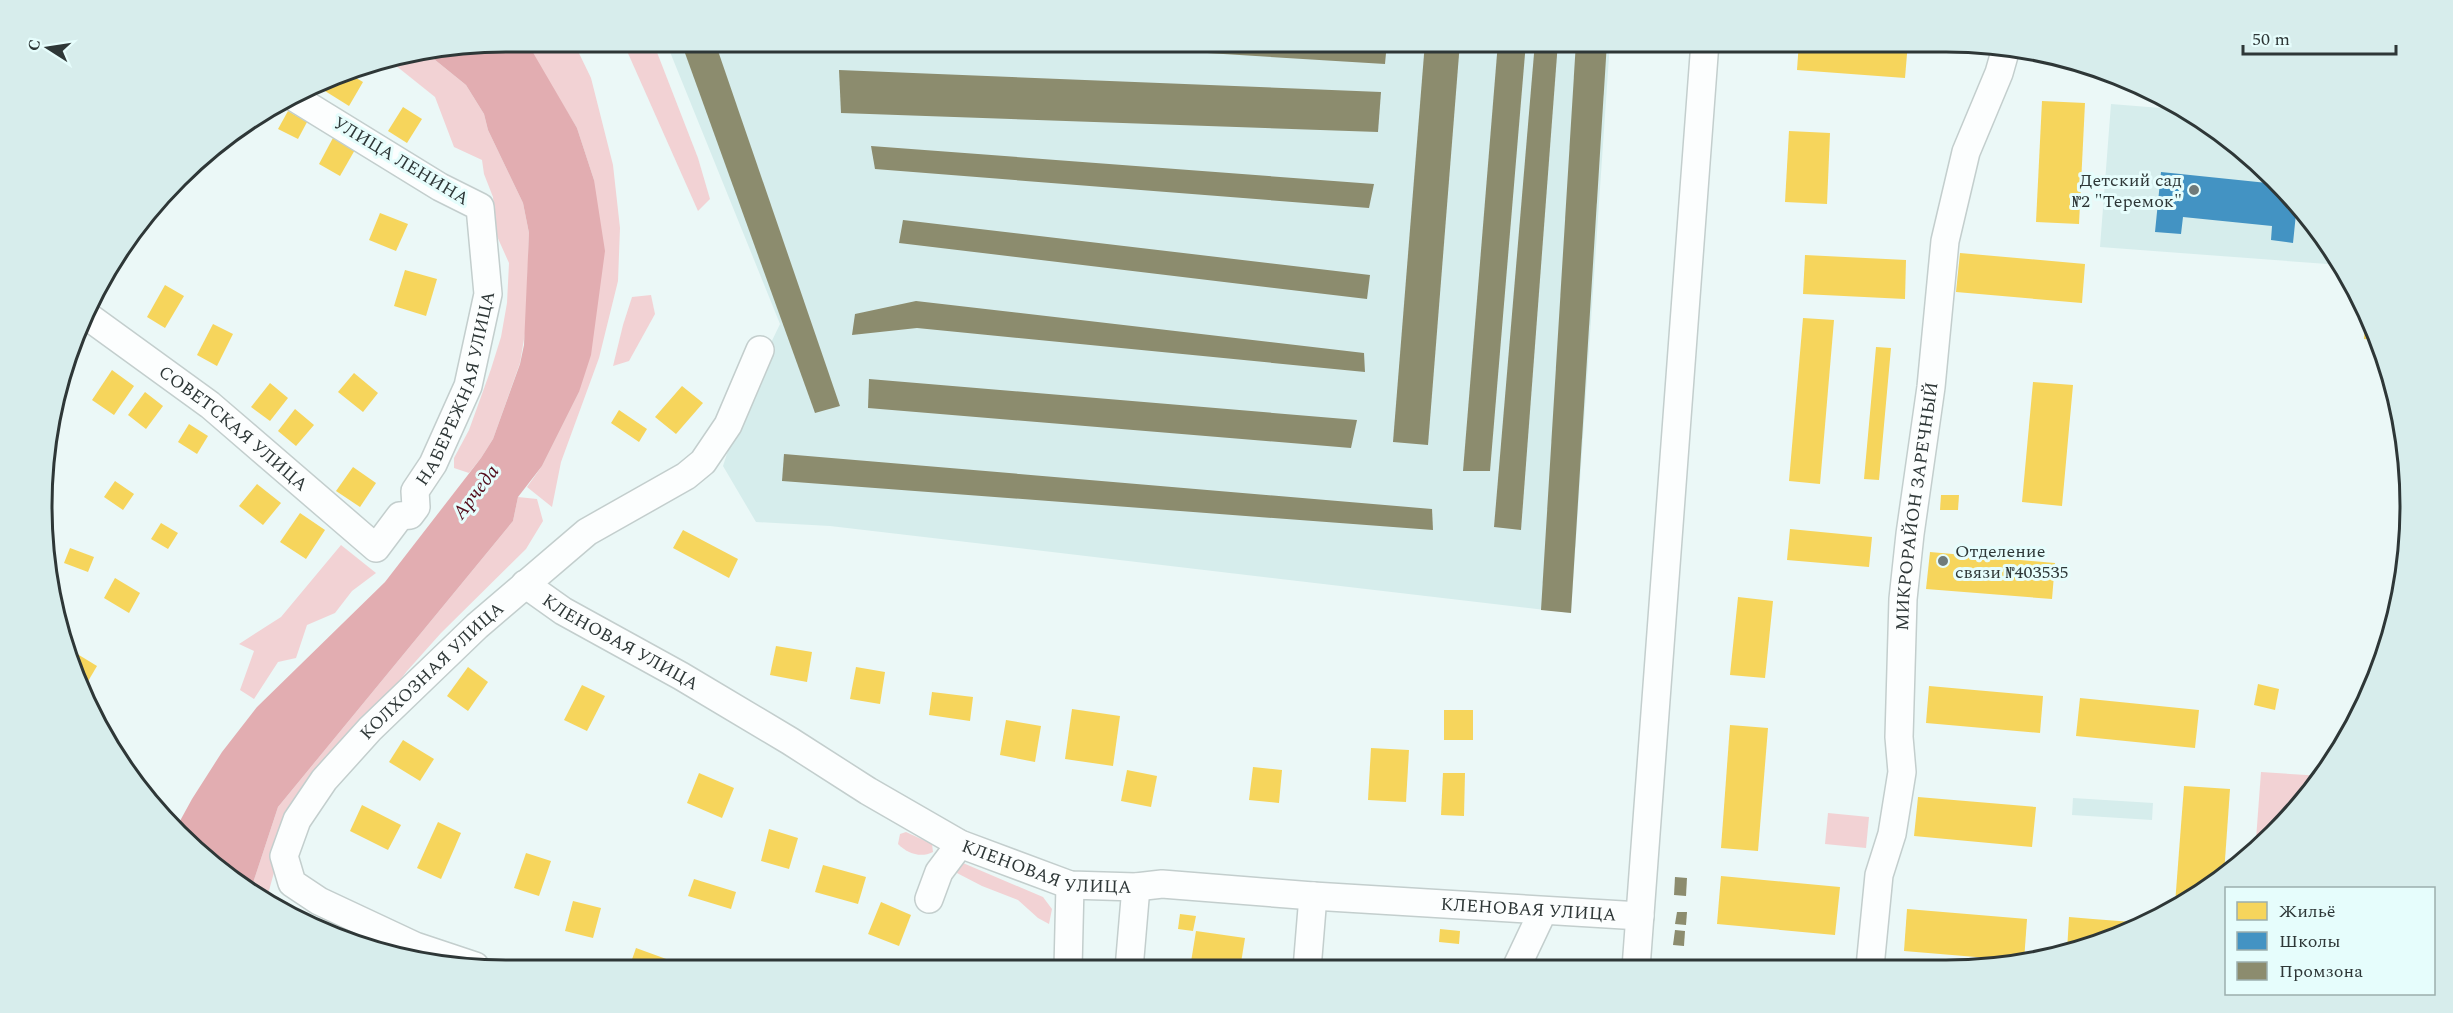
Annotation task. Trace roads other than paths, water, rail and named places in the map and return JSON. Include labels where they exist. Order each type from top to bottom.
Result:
[{"type":"street","points":[[1637,960],[1704,52]]},
{"type":"street","name":"МИКРОРАЙОН ЗАРЕЧНЫЙ","points":[[1871,960],[1880,875],[1892,834],[1902,772],[1899,737],[1903,599],[1931,387],[1945,241],[1966,152],[2000,73],[2004,56]]},
{"type":"street","name":"УЛИЦА ЛЕНИНА","points":[[301,102],[440,187],[480,207]]},
{"type":"street","name":"НАБЕРЕЖНАЯ УЛИЦА","points":[[376,548],[400,516],[410,515],[416,507],[415,491],[432,464],[468,386],[488,294],[480,207]]},
{"type":"street","name":"СОВЕТСКАЯ УЛИЦА","points":[[93,320],[210,405],[376,548]]},
{"type":"street","name":"КОЛХОЗНАЯ УЛИЦА","points":[[449,957],[416,946],[319,901],[292,883],[284,856],[297,820],[324,780],[370,729],[477,626],[587,532],[686,476],[703,462],[728,425],[760,350]]},
{"type":"street","name":"КЛЕНОВАЯ УЛИЦА","points":[[525,584],[563,611],[681,676],[868,791],[960,844],[1070,885],[1136,887],[1162,884],[1313,896],[1640,916]]},
{"type":"street","points":[[929,899],[939,872],[960,844]]},
{"type":"street","points":[[1068,960],[1070,885]]},
{"type":"street","points":[[1130,960],[1136,887]]},
{"type":"street","points":[[1308,960],[1313,896]]},
{"type":"street","points":[[1520,960],[1543,911]]},
{"type":"water","name":"Арчеда","points":[[533,52],[577,128],[594,180],[605,251],[591,355],[579,392],[542,466],[518,497],[513,521],[278,807],[253,883],[207,848],[179,822],[222,752],[257,707],[385,582],[481,458],[493,439],[520,364],[524,345],[529,233],[523,203],[488,130],[484,114],[466,85],[433,58],[477,53]]},
{"type":"place","name":"Детский сад №2 \"Теремок\"","points":[[2194,190]]},
{"type":"place","name":"Отделение связи №403535","points":[[1943,561]]}]
